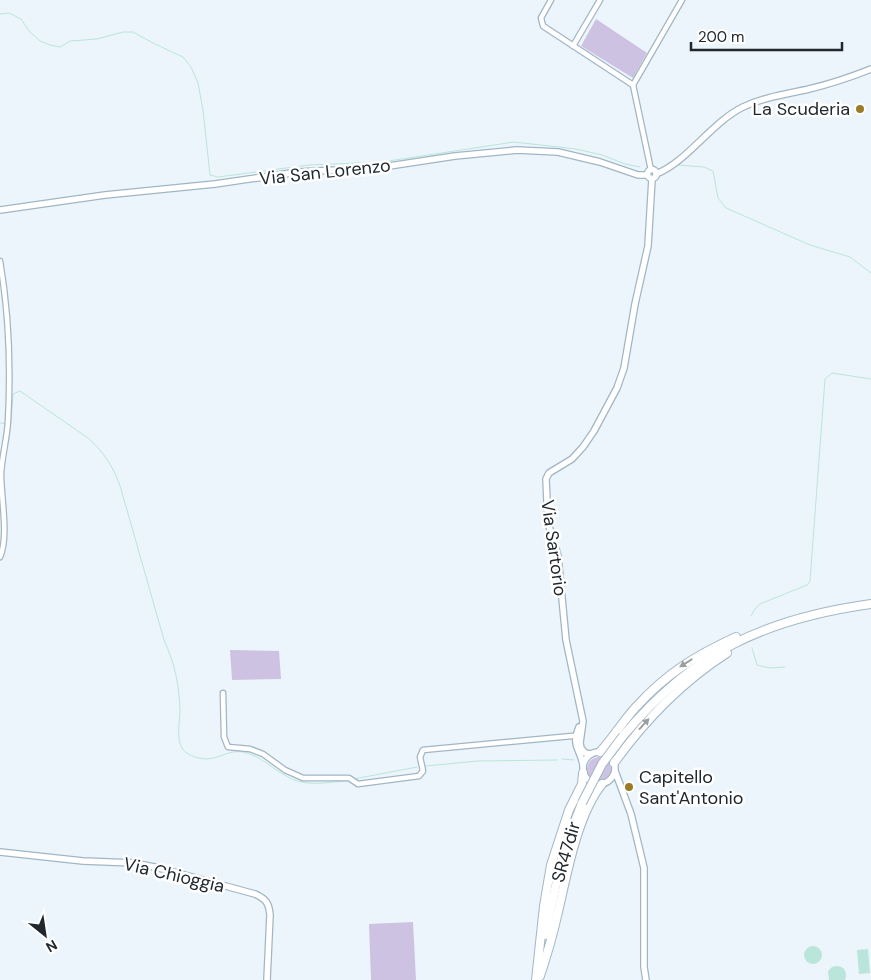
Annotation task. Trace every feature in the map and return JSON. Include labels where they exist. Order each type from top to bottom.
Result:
[{"type":"highway","name":"SR47dir","points":[[538,980],[563,853],[582,803],[602,764],[650,705],[692,669],[737,642],[778,624],[825,611],[871,604]]},
{"type":"highway","points":[[600,752],[637,706],[679,668],[746,632],[778,624]]},
{"type":"highway","points":[[614,763],[642,726],[678,691],[718,659],[778,624]]},
{"type":"highway","points":[[538,980],[548,878],[563,827],[582,784],[583,769]]},
{"type":"highway","points":[[538,980],[553,933],[577,838],[590,804],[603,784]]},
{"type":"street","points":[[551,0],[541,18],[543,26],[634,85]]},
{"type":"street","points":[[573,46],[600,0]]},
{"type":"street","points":[[682,0],[634,85],[651,174],[670,167],[728,116],[744,107],[761,100],[830,83],[871,69]]},
{"type":"street","name":"Via San Lorenzo","points":[[0,210],[105,195],[215,184],[298,172],[376,168],[455,156],[517,150],[558,152],[638,174],[651,174]]},
{"type":"street","name":"Via Sartorio","points":[[578,736],[581,712],[566,640],[558,556],[548,523],[546,480],[550,473],[572,459],[594,432],[617,388],[624,368],[635,304],[648,246],[651,174]]},
{"type":"street","points":[[0,261],[5,291],[8,331],[8,425],[2,466],[4,537],[0,557]]},
{"type":"street","points":[[223,693],[224,737],[228,747],[250,749],[263,754],[285,770],[303,778],[348,778],[358,784],[419,776],[422,771],[420,753],[423,750],[578,736]]},
{"type":"street","points":[[578,736],[581,748],[591,754]]},
{"type":"street","points":[[578,736],[575,744],[582,759],[583,769],[588,781],[592,784],[614,785],[622,789]]},
{"type":"street","points":[[583,769],[586,758],[591,754],[600,752],[608,755],[614,763],[615,772],[631,814],[644,868],[644,967],[646,980]]},
{"type":"street","points":[[603,784],[611,779],[615,772]]},
{"type":"street","name":"Via Chioggia","points":[[0,852],[83,861],[134,863],[159,868],[264,898],[269,905],[270,915],[266,980]]},
{"type":"shaded area","points":[[596,19],[647,53],[633,78],[581,46]]},
{"type":"shaded area","points":[[230,650],[279,651],[281,679],[232,680]]},
{"type":"shaded area","points":[[599,757],[608,760],[611,769],[608,778],[599,781],[590,778],[587,769],[590,760]]},
{"type":"shaded area","points":[[413,922],[416,980],[371,980],[369,924]]},
{"type":"shaded area","points":[[809,946],[817,946],[822,951],[820,962],[809,964],[804,959],[804,951]]},
{"type":"shaded area","points":[[868,949],[870,973],[859,974],[857,950]]},
{"type":"shaded area","points":[[836,966],[845,970],[845,980],[829,980],[828,971]]},
{"type":"waterway","points":[[0,14],[9,13],[21,19],[29,31],[40,41],[50,45],[60,47],[70,41],[97,39],[123,32],[133,32],[183,57],[191,67],[198,83],[210,175],[218,177],[309,165],[382,162],[514,142],[576,149],[640,167]]},
{"type":"waterway","points":[[677,165],[704,167],[713,171],[718,198],[726,208],[810,245],[850,257],[871,273]]},
{"type":"waterway","points":[[751,616],[760,604],[807,585],[810,581],[825,379],[832,373],[871,379]]},
{"type":"waterway","points":[[0,423],[9,424],[11,422],[13,394],[20,391],[88,438],[104,455],[112,468],[119,482],[164,640],[174,666],[180,710],[179,739],[182,748],[188,754],[202,759],[215,758],[231,752],[250,754],[297,781],[318,783],[346,781]]},
{"type":"waterway","points":[[752,648],[757,665],[770,668],[785,667]]},
{"type":"waterway","points":[[562,759],[574,760]]},
{"type":"waterway","points":[[426,766],[478,761],[557,760]]},
{"type":"waterway","points":[[354,779],[417,767]]},
{"type":"place","name":"La Scuderia","points":[[860,109]]},
{"type":"place","name":"Capitello Sant'Antonio","points":[[629,787]]}]
